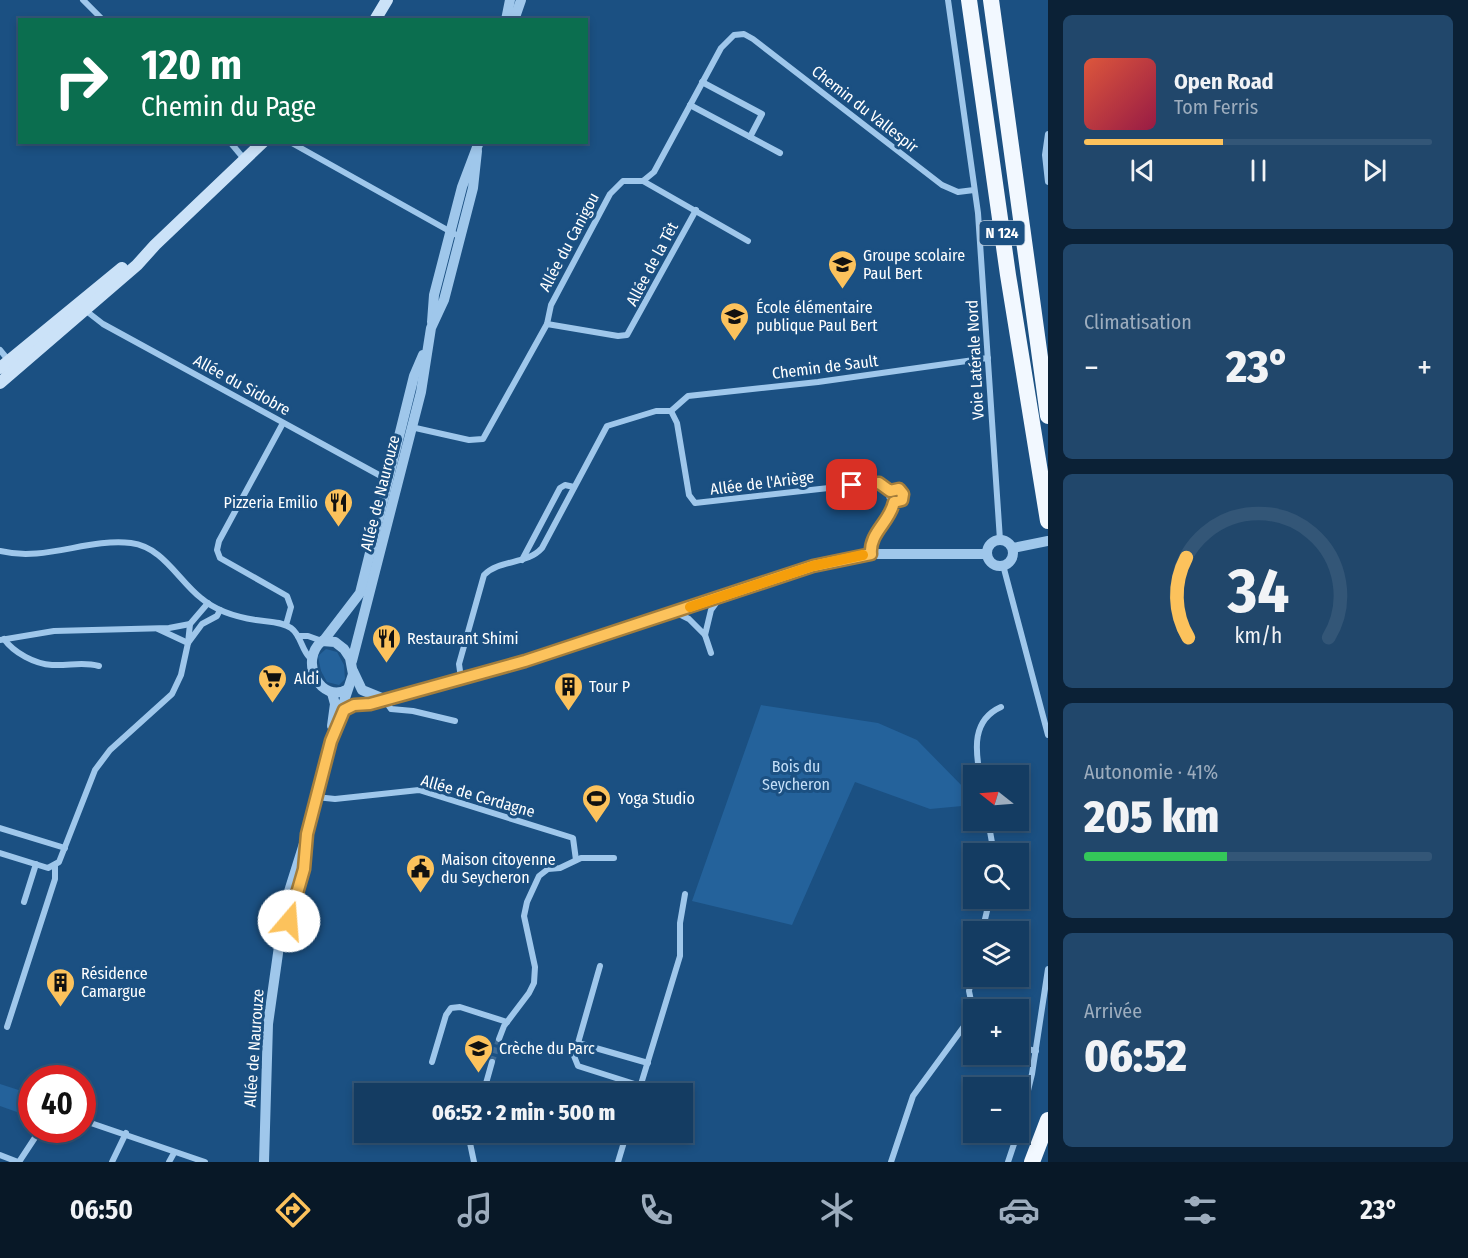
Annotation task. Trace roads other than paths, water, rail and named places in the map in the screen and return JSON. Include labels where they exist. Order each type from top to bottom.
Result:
[{"type":"highway","name":"N 124","points":[[969,0],[1048,520]]},
{"type":"highway","name":"N 124","points":[[991,1],[1048,416]]},
{"type":"highway","points":[[1032,1162],[1048,1120]]},
{"type":"main road","points":[[376,18],[387,0]]},
{"type":"main road","points":[[0,383],[7,367],[82,306],[141,252],[155,245],[261,144]]},
{"type":"street","points":[[83,0],[102,18]]},
{"type":"street","points":[[506,18],[510,0]]},
{"type":"street","points":[[515,18],[520,0]]},
{"type":"street","name":"Voie Latérale Nord","points":[[948,0],[974,190],[1000,540]]},
{"type":"street","name":"Chemin du Vallespir","points":[[702,82],[725,40],[734,35],[744,34],[942,185],[958,192],[974,190]]},
{"type":"street","points":[[644,181],[654,172],[702,82],[762,114],[750,137]]},
{"type":"street","points":[[690,105],[780,153]]},
{"type":"street","points":[[1048,138],[1045,155],[1048,182]]},
{"type":"street","points":[[232,144],[245,160]]},
{"type":"street","points":[[294,144],[455,234]]},
{"type":"street","points":[[310,658],[314,648],[352,606],[360,592],[407,426],[414,376],[426,350],[431,328],[444,300],[455,234],[473,188],[478,147]]},
{"type":"street","name":"Allée du Canigou","points":[[407,426],[469,440],[483,439],[547,324],[551,305],[610,194],[622,181],[644,181]]},
{"type":"street","name":"Allée de la Têt","points":[[644,181],[748,241]]},
{"type":"street","name":"Allée de la Têt","points":[[547,324],[618,336],[631,331],[696,210]]},
{"type":"street","name":"Allée du Sidobre","points":[[82,306],[103,324],[392,483]]},
{"type":"street","points":[[0,350],[7,367]]},
{"type":"street","name":"Chemin de Sault","points":[[671,411],[688,396],[806,383],[988,358]]},
{"type":"street","points":[[461,678],[459,666],[482,578],[489,570],[522,560],[542,548],[607,426],[656,411],[671,411]]},
{"type":"street","name":"Allée de l'Ariège","points":[[671,411],[677,423],[689,495],[695,503],[873,483],[885,486],[890,491]]},
{"type":"street","points":[[283,423],[219,541],[217,550],[220,558],[287,596],[291,607],[286,625]]},
{"type":"street","name":"Allée de Naurouze","points":[[352,667],[357,635],[392,483]]},
{"type":"street","points":[[522,560],[558,490],[566,485],[573,487]]},
{"type":"street","points":[[899,489],[903,494],[902,500],[894,502],[889,497],[890,491],[899,489]]},
{"type":"street","points":[[871,554],[873,538],[889,516],[894,502]]},
{"type":"street","points":[[1000,540],[1008,542],[1012,548],[1010,561],[1003,565],[994,564],[987,554],[992,543],[1000,540]]},
{"type":"street","points":[[1012,548],[1048,541]]},
{"type":"street","points":[[0,551],[37,555],[121,543],[140,545],[161,557],[208,603],[220,610],[246,619],[286,625],[298,636],[303,649],[310,658],[316,677],[325,689],[341,693],[364,704]]},
{"type":"street","points":[[341,714],[350,706],[525,661],[813,566],[871,554],[987,554]]},
{"type":"street","points":[[1003,565],[1048,735]]},
{"type":"street","points":[[705,635],[711,610],[721,597]]},
{"type":"street","points":[[7,1027],[55,879],[55,866],[65,848],[85,789],[99,762],[172,694],[181,675],[190,624],[208,603]]},
{"type":"street","points":[[188,643],[202,624],[217,616],[220,610]]},
{"type":"street","points":[[674,612],[689,619],[705,635],[711,653]]},
{"type":"street","points":[[2,640],[54,631],[158,629],[190,624]]},
{"type":"street","points":[[158,629],[188,643]]},
{"type":"street","points":[[298,636],[335,642],[344,649],[363,690],[384,699],[391,709],[413,711],[455,721]]},
{"type":"street","points":[[2,640],[22,655],[52,665],[84,662],[99,666]]},
{"type":"street","points":[[341,693],[352,667]]},
{"type":"street","name":"Allée de Naurouze","points":[[264,1162],[268,1024],[281,937],[297,896],[304,869],[307,834],[331,741],[341,714],[341,693]]},
{"type":"street","name":"Allée de Naurouze","points":[[331,741],[334,704],[341,693]]},
{"type":"street","points":[[978,765],[975,743],[977,734],[987,716],[1001,707]]},
{"type":"street","name":"Allée de Cerdagne","points":[[316,797],[335,799],[419,790],[573,838],[576,860]]},
{"type":"street","points":[[0,828],[65,848]]},
{"type":"street","points":[[0,853],[48,868],[55,866]]},
{"type":"street","points":[[499,1039],[507,1022],[530,993],[535,978],[524,921],[529,897],[542,873],[576,860],[614,858]]},
{"type":"street","points":[[24,902],[36,864]]},
{"type":"street","points":[[642,1083],[680,956],[680,923],[685,894]]},
{"type":"street","points":[[600,966],[574,1056],[578,1066],[632,1083]]},
{"type":"street","points":[[1029,1082],[1048,969]]},
{"type":"street","points":[[432,1062],[446,1014],[451,1008],[460,1007],[507,1022]]},
{"type":"street","points":[[891,1162],[914,1096],[963,1028]]},
{"type":"street","points":[[578,1043],[648,1063]]},
{"type":"street","points":[[1029,1049],[1036,1051]]},
{"type":"street","points":[[486,1083],[492,1062]]},
{"type":"street","points":[[96,1124],[205,1162]]},
{"type":"street","points":[[112,1162],[126,1133]]},
{"type":"street","points":[[0,1155],[18,1162],[31,1143]]},
{"type":"street","points":[[470,1143],[474,1162]]},
{"type":"street","points":[[618,1162],[624,1143]]},
{"type":"street","points":[[1008,1162],[1014,1143]]},
{"type":"street","points":[[169,1162],[174,1153]]},
{"type":"tunnel","points":[[492,1062],[499,1039]]},
{"type":"place","name":"Groupe scolaire Paul Bert","points":[[842,290]]},
{"type":"place","name":"École élémentaire publique Paul Bert","points":[[735,342]]},
{"type":"place","name":"Pizzeria Emilio","points":[[339,528]]},
{"type":"place","name":"Restaurant Shimi","points":[[386,664]]},
{"type":"place","name":"Aldi","points":[[273,704]]},
{"type":"place","name":"Tour P","points":[[568,712]]},
{"type":"place","name":"Yoga Studio","points":[[597,824]]},
{"type":"place","name":"Maison citoyenne du Seycheron","points":[[420,894]]},
{"type":"place","name":"Résidence Camargue","points":[[60,1008]]},
{"type":"place","name":"Crèche du Parc","points":[[478,1074]]},
{"type":"park label","name":"Bois du Seycheron","points":[[796,775]]}]
